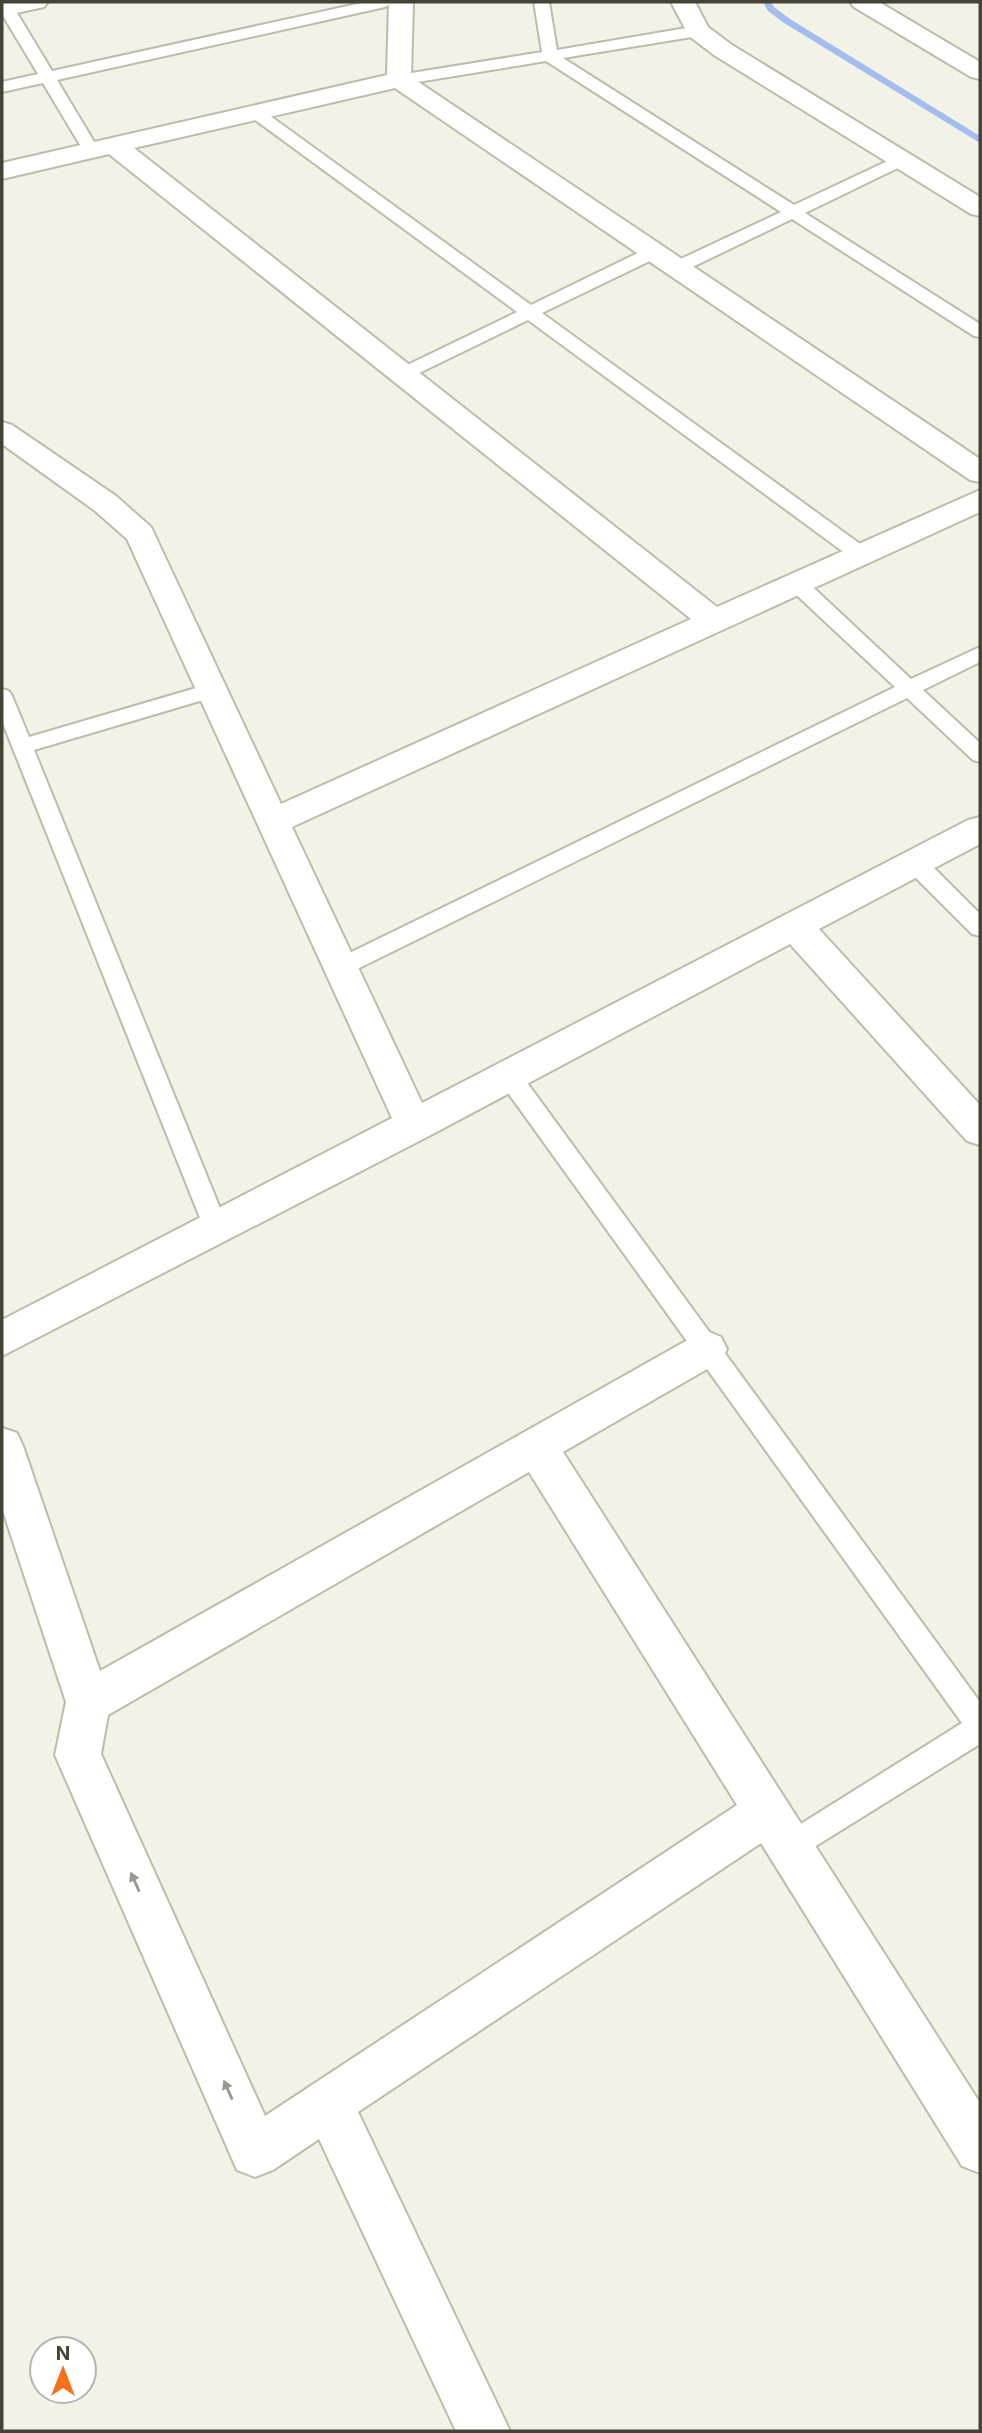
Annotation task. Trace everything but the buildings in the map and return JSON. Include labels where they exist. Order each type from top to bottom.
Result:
[{"type":"street","points":[[4,9],[36,2]]},
{"type":"street","points":[[399,80],[401,2]]},
{"type":"street","points":[[683,2],[698,31],[723,50],[980,208]]},
{"type":"street","points":[[862,2],[980,72]]},
{"type":"street","points":[[2,171],[399,80],[980,473]]},
{"type":"street","points":[[103,148],[403,374],[713,620]]},
{"type":"street","points":[[2,431],[104,503],[139,534],[414,1126]]},
{"type":"street","points":[[274,821],[980,500]]},
{"type":"street","points":[[2,1339],[980,829]]},
{"type":"street","points":[[795,926],[980,1130]]},
{"type":"street","points":[[88,1702],[707,1349]]},
{"type":"street","points":[[2,1446],[88,1702],[78,1755],[256,2152],[328,2103],[779,1829]]},
{"type":"street","points":[[536,1446],[980,2148]]},
{"type":"street","points":[[328,2103],[483,2431]]},
{"type":"lane","points":[[2,87],[385,2]]},
{"type":"lane","points":[[541,2],[550,56],[980,332]]},
{"type":"lane","points":[[4,9],[47,77],[103,148]]},
{"type":"lane","points":[[399,80],[698,31]]},
{"type":"lane","points":[[256,113],[860,554]]},
{"type":"lane","points":[[676,268],[902,160]]},
{"type":"lane","points":[[403,374],[654,252]]},
{"type":"lane","points":[[796,583],[980,755]]},
{"type":"lane","points":[[341,967],[980,654]]},
{"type":"lane","points":[[22,746],[213,690]]},
{"type":"lane","points":[[2,696],[216,1228]]},
{"type":"lane","points":[[915,863],[980,928]]},
{"type":"lane","points":[[509,1076],[980,1727],[779,1829]]},
{"type":"waterway","points":[[767,2],[771,9],[787,21],[980,140]]}]
